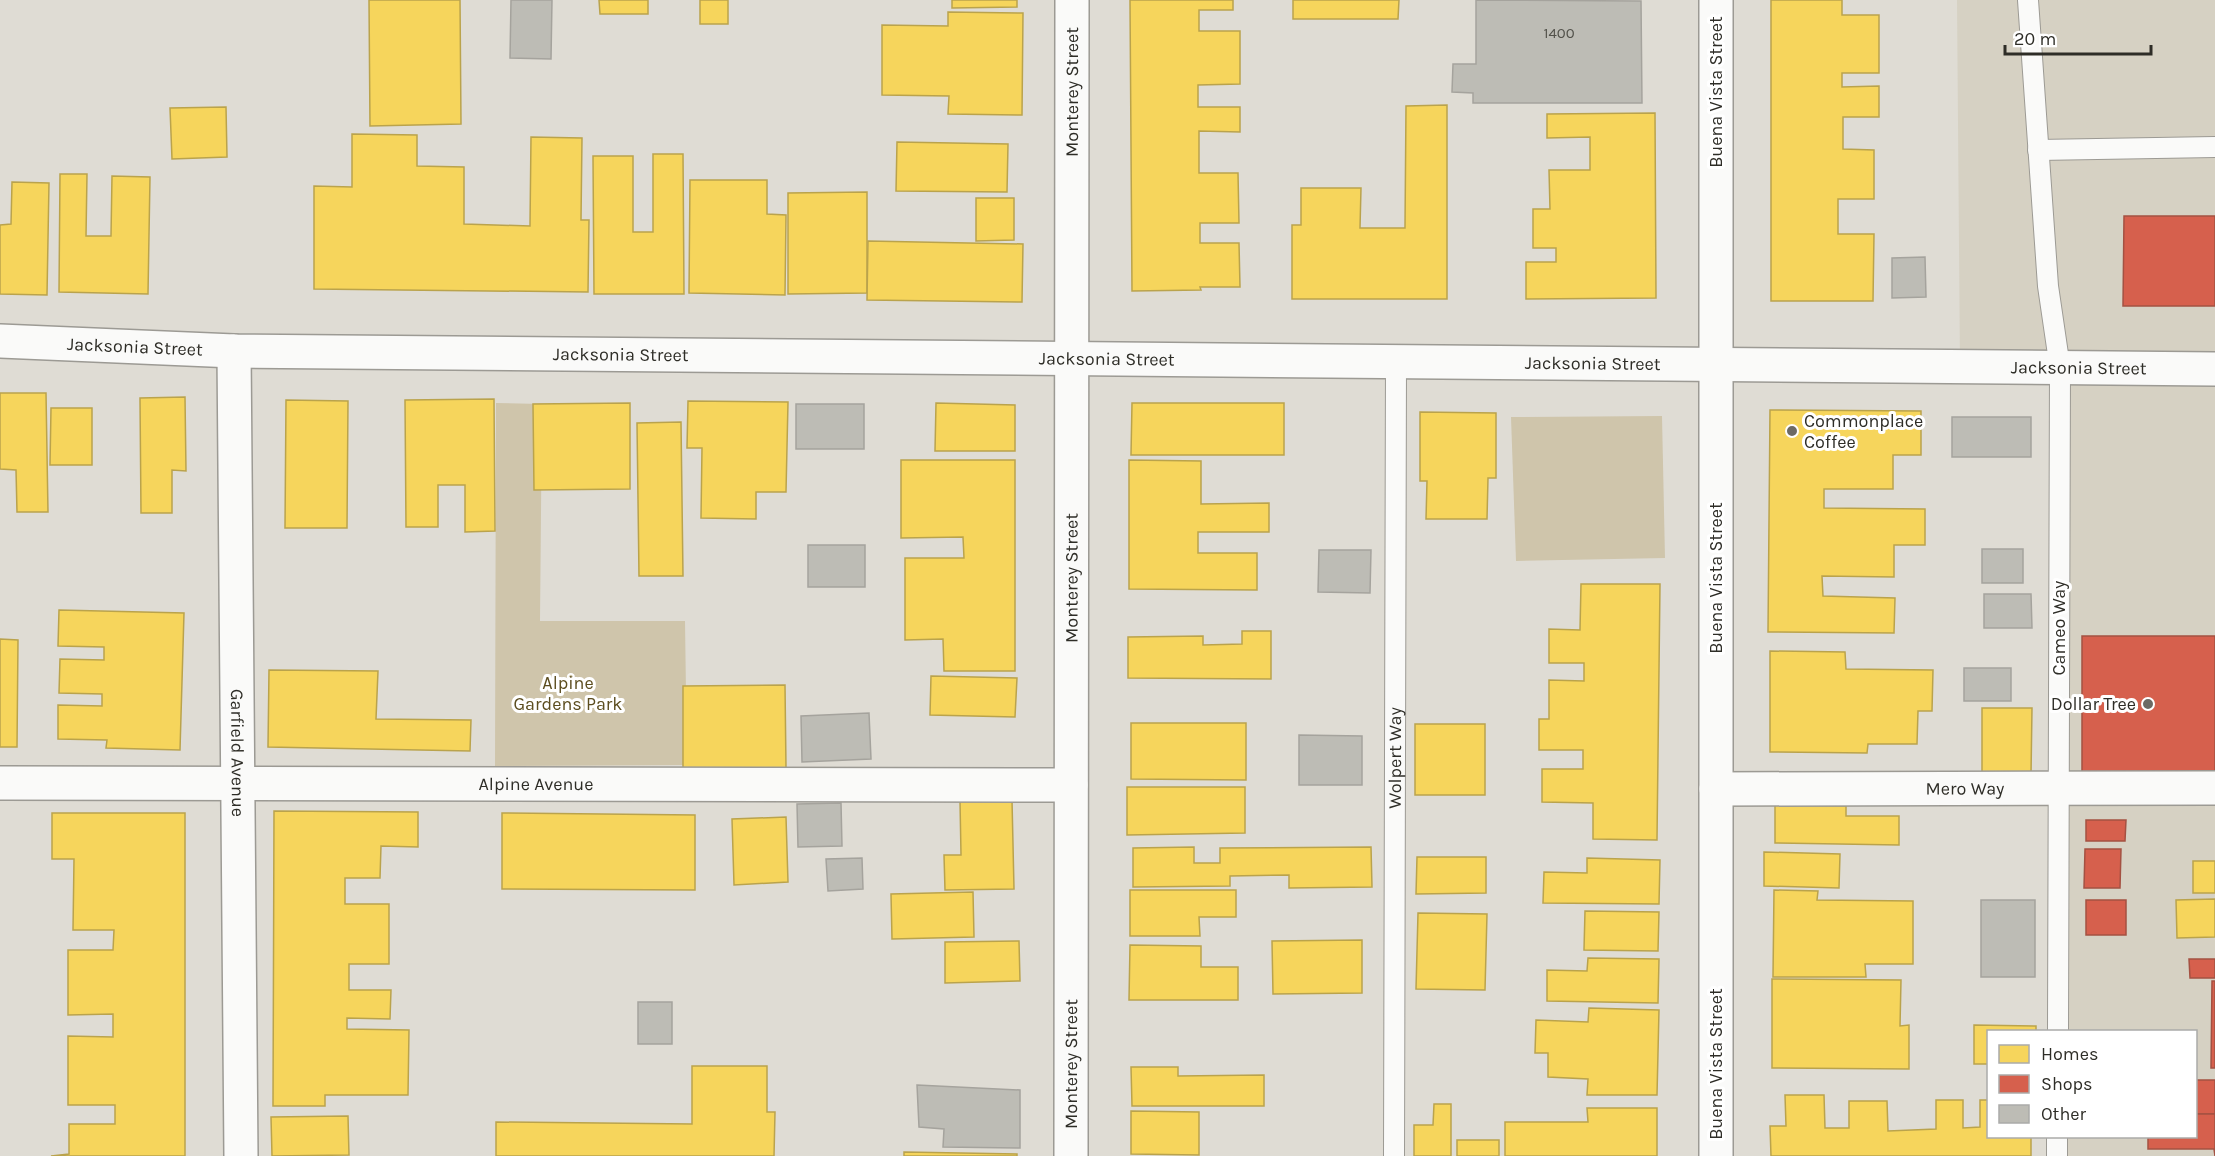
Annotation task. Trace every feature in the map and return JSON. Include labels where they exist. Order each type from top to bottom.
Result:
[{"type":"street","name":"Monterey Street","points":[[1071,1156],[1072,0]]},
{"type":"street","name":"Buena Vista Street","points":[[1716,0],[1716,1156]]},
{"type":"street","name":"Jacksonia Street","points":[[0,341],[234,351],[2215,369]]},
{"type":"street","name":"Garfield Avenue","points":[[234,351],[241,1156]]},
{"type":"street","name":"Alpine Avenue","points":[[0,783],[1071,785]]},
{"type":"street","name":"Mero Way","points":[[1716,789],[2215,788]]},
{"type":"lane","name":"Cameo Way","points":[[2028,0],[2048,286],[2060,368],[2058,1030]]},
{"type":"lane","points":[[2038,150],[2215,147]]},
{"type":"lane","name":"Wolpert Way","points":[[1394,1156],[1396,362]]},
{"type":"lane","points":[[2057,1138],[2057,1156]]},
{"type":"shaded area","points":[[1957,0],[2215,0],[2215,1156],[2057,1156],[2057,1138],[2197,1138],[2197,1030],[2058,1030],[2060,368],[1960,367]]},
{"type":"green space","name":"Alpine Gardens Park","points":[[496,403],[542,404],[540,621],[685,621],[687,765],[495,766]]},
{"type":"green space","points":[[1662,416],[1665,558],[1516,561],[1511,417]]},
{"type":"building: Homes","points":[[369,0],[460,0],[461,124],[370,126]]},
{"type":"building: Homes","points":[[599,0],[648,0],[648,14],[600,14]]},
{"type":"building: Homes","points":[[700,0],[728,0],[728,24],[700,24]]},
{"type":"building: Homes","points":[[952,0],[1017,0],[1017,7],[952,8]]},
{"type":"building: Homes","points":[[1130,0],[1233,0],[1233,10],[1199,10],[1199,31],[1240,31],[1240,84],[1198,85],[1198,107],[1240,107],[1240,132],[1199,131],[1199,173],[1238,173],[1239,223],[1200,223],[1200,243],[1239,243],[1240,287],[1132,291]]},
{"type":"building: Homes","points":[[1293,0],[1399,0],[1398,19],[1293,19]]},
{"type":"building: Homes","points":[[1771,0],[1842,0],[1842,15],[1879,15],[1879,73],[1842,73],[1842,87],[1879,86],[1879,117],[1843,117],[1843,149],[1874,150],[1874,199],[1838,199],[1838,234],[1874,234],[1873,301],[1771,301]]},
{"type":"building: Homes","points":[[948,12],[1023,13],[1022,115],[948,114],[949,96],[882,95],[882,25],[948,26]]},
{"type":"building: Homes","points":[[1447,105],[1447,299],[1292,299],[1292,225],[1301,225],[1301,188],[1361,188],[1360,228],[1405,228],[1406,106]]},
{"type":"building: Homes","points":[[226,107],[227,157],[172,159],[170,108]]},
{"type":"building: Homes","points":[[1655,113],[1656,298],[1526,299],[1526,262],[1556,262],[1556,248],[1533,248],[1533,209],[1550,209],[1549,170],[1590,170],[1590,137],[1547,138],[1547,114]]},
{"type":"building: Homes","points":[[352,134],[417,135],[417,166],[464,167],[464,224],[530,226],[531,137],[582,138],[581,220],[589,220],[588,292],[314,289],[314,186],[352,187]]},
{"type":"building: Homes","points":[[897,142],[1008,144],[1007,192],[896,191]]},
{"type":"building: Homes","points":[[653,154],[683,154],[684,294],[594,294],[593,156],[633,156],[633,232],[653,232]]},
{"type":"building: Homes","points":[[60,174],[87,174],[86,236],[111,236],[112,176],[150,177],[148,294],[59,292]]},
{"type":"building: Homes","points":[[690,180],[767,180],[767,214],[786,215],[785,295],[689,293]]},
{"type":"building: Homes","points":[[12,182],[49,183],[47,295],[0,294],[0,225],[11,224]]},
{"type":"building: Homes","points":[[867,192],[867,293],[788,294],[788,193]]},
{"type":"building: Homes","points":[[976,198],[1014,198],[1014,240],[976,241]]},
{"type":"building: Homes","points":[[868,241],[1023,244],[1022,302],[867,300]]},
{"type":"building: Homes","points":[[0,393],[46,393],[48,512],[17,512],[16,470],[0,469]]},
{"type":"building: Homes","points":[[185,397],[186,471],[172,470],[172,513],[141,513],[140,398]]},
{"type":"building: Homes","points":[[494,399],[495,531],[465,532],[465,485],[438,485],[438,527],[406,527],[405,400]]},
{"type":"building: Homes","points":[[286,400],[348,401],[347,528],[285,528]]},
{"type":"building: Homes","points":[[688,401],[788,402],[786,492],[756,492],[756,519],[701,518],[702,448],[687,448]]},
{"type":"building: Homes","points":[[630,403],[630,489],[534,490],[533,404]]},
{"type":"building: Homes","points":[[936,403],[1015,405],[1015,451],[935,451]]},
{"type":"building: Homes","points":[[1132,403],[1284,403],[1284,455],[1131,455]]},
{"type":"building: Homes","points":[[51,408],[92,408],[92,465],[50,465]]},
{"type":"building: Homes","points":[[1770,410],[1921,411],[1921,455],[1893,455],[1893,489],[1824,489],[1824,508],[1925,509],[1925,545],[1894,545],[1894,577],[1822,576],[1823,596],[1895,598],[1894,633],[1768,632]]},
{"type":"building: Homes","points":[[1420,412],[1496,413],[1496,478],[1488,478],[1487,519],[1426,519],[1427,481],[1420,481]]},
{"type":"building: Homes","points":[[681,422],[683,576],[639,576],[637,423]]},
{"type":"building: Homes","points":[[901,460],[1015,460],[1015,671],[944,671],[943,639],[905,640],[905,558],[964,558],[963,537],[901,538]]},
{"type":"building: Homes","points":[[1129,460],[1201,461],[1201,504],[1269,503],[1269,532],[1198,532],[1198,553],[1257,553],[1257,590],[1129,589]]},
{"type":"building: Homes","points":[[1581,584],[1660,584],[1657,840],[1593,839],[1593,803],[1542,802],[1542,769],[1583,769],[1583,750],[1539,750],[1539,719],[1549,719],[1549,680],[1584,681],[1584,663],[1549,663],[1549,629],[1580,630]]},
{"type":"building: Homes","points":[[59,610],[184,613],[180,750],[106,748],[107,740],[58,739],[58,705],[102,706],[102,694],[59,693],[60,659],[104,660],[104,647],[58,646]]},
{"type":"building: Homes","points":[[1242,631],[1271,631],[1271,679],[1128,678],[1128,637],[1203,636],[1203,645],[1242,644]]},
{"type":"building: Homes","points":[[0,639],[18,640],[17,747],[0,747]]},
{"type":"building: Homes","points":[[1770,651],[1845,652],[1846,669],[1933,670],[1932,711],[1918,711],[1917,744],[1868,744],[1867,753],[1770,752]]},
{"type":"building: Homes","points":[[269,670],[378,671],[376,719],[471,720],[470,751],[268,747]]},
{"type":"building: Homes","points":[[931,676],[1017,678],[1015,717],[930,715]]},
{"type":"building: Homes","points":[[785,685],[786,768],[683,769],[683,686]]},
{"type":"building: Homes","points":[[1982,708],[2032,708],[2031,775],[1982,775]]},
{"type":"building: Homes","points":[[1131,723],[1246,723],[1246,780],[1131,779]]},
{"type":"building: Homes","points":[[1415,724],[1485,724],[1485,795],[1415,795]]},
{"type":"building: Homes","points":[[1127,787],[1245,787],[1245,833],[1127,835]]},
{"type":"building: Homes","points":[[1012,800],[1014,889],[945,890],[944,855],[961,855],[960,801]]},
{"type":"building: Homes","points":[[1775,805],[1846,806],[1846,816],[1899,816],[1899,845],[1775,843]]},
{"type":"building: Homes","points":[[274,811],[418,812],[418,847],[381,846],[380,878],[345,878],[345,904],[389,904],[389,964],[349,964],[349,990],[391,990],[390,1019],[347,1018],[347,1029],[409,1030],[408,1095],[325,1095],[325,1106],[273,1106]]},
{"type":"building: Homes","points":[[52,813],[185,813],[185,1156],[51,1156],[69,1154],[69,1124],[115,1124],[115,1105],[68,1105],[68,1036],[113,1037],[113,1014],[68,1015],[68,950],[113,950],[114,930],[73,930],[74,859],[52,859]]},
{"type":"building: Homes","points":[[502,813],[695,815],[695,890],[502,889]]},
{"type":"building: Homes","points":[[786,817],[788,882],[734,885],[732,819]]},
{"type":"building: Homes","points":[[1194,847],[1194,863],[1220,863],[1220,848],[1371,847],[1372,887],[1289,888],[1289,875],[1230,876],[1230,886],[1133,887],[1133,848]]},
{"type":"building: Homes","points":[[1764,852],[1840,854],[1839,888],[1764,886]]},
{"type":"building: Homes","points":[[1417,857],[1486,857],[1486,893],[1416,894]]},
{"type":"building: Homes","points":[[1587,858],[1660,860],[1659,904],[1543,903],[1544,872],[1587,873]]},
{"type":"building: Homes","points":[[2193,861],[2215,861],[2215,893],[2193,893]]},
{"type":"building: Homes","points":[[1130,890],[1236,890],[1236,917],[1199,917],[1200,936],[1130,936]]},
{"type":"building: Homes","points":[[1774,890],[1818,891],[1817,900],[1913,901],[1913,964],[1865,964],[1866,977],[1773,977]]},
{"type":"building: Homes","points":[[973,892],[974,937],[892,939],[891,894]]},
{"type":"building: Homes","points":[[2215,899],[2215,937],[2177,938],[2176,900]]},
{"type":"building: Homes","points":[[1585,911],[1659,912],[1658,951],[1584,950]]},
{"type":"building: Homes","points":[[1418,913],[1487,914],[1485,990],[1416,989]]},
{"type":"building: Homes","points":[[1362,940],[1362,993],[1273,994],[1272,941]]},
{"type":"building: Homes","points":[[1019,941],[1020,981],[945,983],[945,942]]},
{"type":"building: Homes","points":[[1130,945],[1201,946],[1201,967],[1238,967],[1238,1000],[1129,1000]]},
{"type":"building: Homes","points":[[1588,958],[1659,959],[1658,1003],[1547,1001],[1547,970],[1587,971]]},
{"type":"building: Homes","points":[[1772,979],[1901,980],[1900,1026],[1909,1025],[1909,1069],[1772,1068]]},
{"type":"building: Homes","points":[[1589,1008],[1659,1010],[1657,1095],[1587,1095],[1588,1079],[1548,1077],[1548,1053],[1535,1053],[1536,1020],[1588,1022]]},
{"type":"building: Homes","points":[[1974,1025],[2036,1026],[2036,1030],[1987,1030],[1987,1064],[1974,1064]]},
{"type":"building: Homes","points":[[692,1066],[767,1066],[767,1112],[775,1112],[774,1156],[496,1156],[496,1122],[692,1124]]},
{"type":"building: Homes","points":[[1131,1067],[1178,1067],[1178,1076],[1264,1075],[1264,1106],[1132,1106]]},
{"type":"building: Homes","points":[[1785,1095],[1824,1095],[1825,1128],[1849,1128],[1849,1101],[1887,1101],[1888,1131],[1936,1129],[1936,1100],[1963,1100],[1963,1128],[1980,1127],[1980,1100],[1987,1100],[1987,1138],[2031,1138],[2031,1156],[1771,1156],[1770,1126],[1786,1126]]},
{"type":"building: Homes","points":[[1434,1104],[1451,1104],[1451,1156],[1414,1156],[1414,1125],[1433,1125]]},
{"type":"building: Homes","points":[[1587,1108],[1657,1108],[1657,1156],[1505,1156],[1505,1122],[1588,1122]]},
{"type":"building: Homes","points":[[1131,1111],[1199,1112],[1199,1155],[1131,1154]]},
{"type":"building: Homes","points":[[348,1116],[349,1155],[272,1156],[271,1117]]},
{"type":"building: Homes","points":[[1457,1140],[1499,1140],[1499,1156],[1457,1156]]},
{"type":"building: Homes","points":[[904,1152],[1017,1154],[1017,1156],[904,1156]]},
{"type":"building: Shops","points":[[2124,216],[2215,216],[2215,306],[2123,306]]},
{"type":"building: Shops","name":"Dollar Tree","points":[[2082,636],[2215,636],[2215,772],[2082,772]]},
{"type":"building: Shops","points":[[2086,820],[2126,820],[2125,841],[2086,841]]},
{"type":"building: Shops","points":[[2085,849],[2121,849],[2120,888],[2084,888]]},
{"type":"building: Shops","points":[[2086,900],[2126,900],[2126,935],[2086,935]]},
{"type":"building: Shops","points":[[2189,959],[2215,959],[2215,978],[2190,978]]},
{"type":"building: Shops","points":[[2212,981],[2215,981],[2215,1068],[2211,1068]]},
{"type":"building: Shops","points":[[2197,1080],[2215,1080],[2215,1114],[2197,1114]]},
{"type":"building: Shops","points":[[2197,1114],[2215,1114],[2215,1156],[2214,1149],[2148,1149],[2148,1138],[2197,1138]]},
{"type":"building: Other","points":[[511,0],[552,0],[551,59],[510,58]]},
{"type":"building: Other","points":[[1476,0],[1641,1],[1642,103],[1473,103],[1473,93],[1452,92],[1453,64],[1476,64]]},
{"type":"building: Other","points":[[1925,257],[1926,297],[1892,298],[1892,258]]},
{"type":"building: Other","points":[[796,404],[864,404],[864,449],[796,449]]},
{"type":"building: Other","points":[[1952,417],[2031,417],[2031,457],[1952,457]]},
{"type":"building: Other","points":[[808,545],[865,545],[865,587],[808,587]]},
{"type":"building: Other","points":[[1982,549],[2023,549],[2023,583],[1982,583]]},
{"type":"building: Other","points":[[1319,550],[1371,550],[1370,593],[1318,592]]},
{"type":"building: Other","points":[[1984,594],[2031,594],[2032,628],[1984,628]]},
{"type":"building: Other","points":[[1964,668],[2011,668],[2011,701],[1964,701]]},
{"type":"building: Other","points":[[869,713],[871,759],[802,762],[801,716]]},
{"type":"building: Other","points":[[1299,735],[1362,736],[1362,785],[1299,785]]},
{"type":"building: Other","points":[[841,803],[842,846],[798,847],[797,804]]},
{"type":"building: Other","points":[[862,858],[863,889],[828,891],[826,859]]},
{"type":"building: Other","points":[[1981,900],[2035,900],[2035,977],[1981,977]]},
{"type":"building: Other","points":[[638,1002],[672,1002],[672,1044],[638,1044]]},
{"type":"building: Other","points":[[917,1085],[1020,1090],[1020,1148],[943,1147],[944,1129],[919,1127]]},
{"type":"place","name":"Commonplace Coffee","points":[[1792,431]]},
{"type":"place","name":"Dollar Tree","points":[[2148,704]]}]
